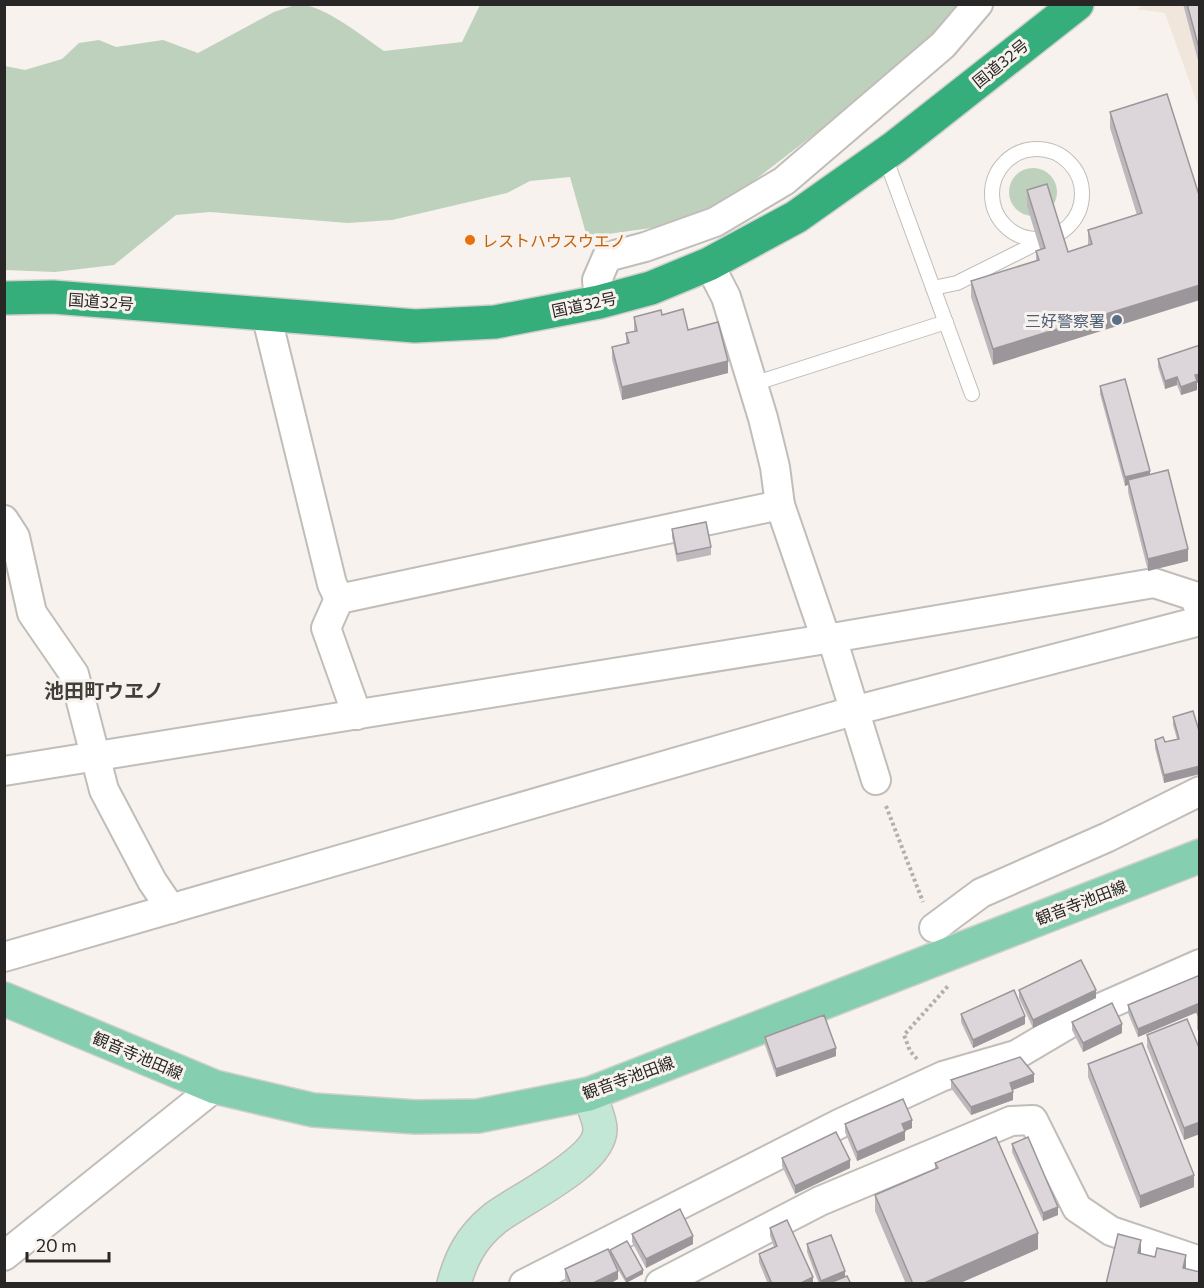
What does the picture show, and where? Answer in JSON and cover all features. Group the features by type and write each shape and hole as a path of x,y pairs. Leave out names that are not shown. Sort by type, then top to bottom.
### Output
{"highway":[{"name":"国道32号","path":"4,298 53,297 415,326 495,322 599,302 651,288 710,264 796,217 884,154 1077,4"}],"main road":[{"name":"観音寺池田線","path":"4,999 215,1087 313,1110 416,1117 478,1116 589,1094 1200,856"}],"street":[{"path":"599,302 597,280 607,257 645,247 715,222 784,181 943,45 978,4"},
{"path":"710,264 726,297 753,384 775,467 780,505 865,739 876,780"},
{"path":"266,314 332,584 339,599 326,628 357,715"},
{"path":"339,599 780,505"},
{"path":"4,520 15,537 32,613 74,674 104,790 152,881 171,909"},
{"path":"4,771 829,638 1154,583 1194,596 1200,611"},
{"path":"4,957 853,711 1200,621"},
{"path":"934,928 981,893 1108,837 1200,791"},
{"path":"524,1284 841,1123 936,1079 1016,1055 1082,1016 1200,964"},
{"path":"4,1256 215,1087"},
{"path":"454,1284 462,1255 493,1220 573,1166 596,1146 600,1129 589,1094"},
{"path":"660,1284 820,1202 1011,1121 1033,1120 1077,1208 1111,1231 1200,1261"}],"lane":[{"path":"933,288 957,283 1042,240 1079,214 1083,200 1082,184 1076,170 1066,158 1052,151 1037,149 1022,151 1009,158 999,169 993,182 991,197 1002,224 1013,233 1026,239 1042,240"},
{"path":"884,154 972,394"},
{"path":"753,384 946,322"}],"path":[{"path":"876,780 934,928"},
{"path":"936,1079 910,1051 904,1035 947,990 950,978"}],"shaded area":[{"path":"1143,5 1199,5 1199,108 1165,13 1137,9"}],"green space":[{"path":"298,4 331,15 384,51 462,42 480,5 964,5 929,46 725,203 665,226 587,237 570,177 530,181 507,193 392,220 348,223 210,212 176,215 114,265 55,272 5,270 5,66 25,70 62,59 79,43 99,40 116,47 163,40 198,53 274,12"},
{"path":"1028,168 1038,168 1050,175 1057,187 1057,197 1050,209 1038,216 1028,216 1013,205 1009,197 1009,187 1020,172"}],"building":[{"path":"1187,4 1200,4 1200,52"},
{"path":"1167,94 1200,198 1200,285 993,349 971,281 1039,260 1036,251 1045,248 1027,190 1047,184 1068,252 1092,244 1088,230 1142,213 1110,112"},
{"path":"683,309 688,330 718,322 728,361 622,387 612,347 629,343 626,333 637,331 634,317 661,310 662,315"},
{"path":"1200,345 1200,374 1195,375 1197,381 1181,387 1177,377 1165,381 1158,359"},
{"path":"1125,379 1150,471 1125,477 1100,386"},
{"path":"1168,470 1188,549 1148,559 1128,480"},
{"path":"706,522 711,547 677,554 672,529"},
{"path":"1193,711 1200,734 1200,766 1164,775 1155,740 1163,737 1165,742 1179,739 1173,717"},
{"path":"1081,960 1096,990 1033,1020 1019,990"},
{"path":"1200,975 1200,1003 1138,1029 1128,1005"},
{"path":"1014,990 1025,1016 973,1040 961,1014"},
{"path":"1112,1003 1122,1024 1083,1043 1072,1022"},
{"path":"824,1015 836,1048 776,1069 765,1037"},
{"path":"1187,1019 1200,1050 1200,1122 1184,1128 1147,1035"},
{"path":"1142,1043 1194,1175 1140,1196 1088,1064"},
{"path":"1020,1057 1034,1074 1010,1083 1013,1092 971,1107 951,1080"},
{"path":"903,1099 912,1120 902,1124 905,1131 857,1152 845,1124"},
{"path":"836,1132 850,1160 795,1186 782,1158"},
{"path":"996,1137 1038,1233 922,1284 913,1284 875,1195 938,1168 935,1163"},
{"path":"1028,1137 1058,1207 1043,1213 1012,1144"},
{"path":"680,1209 693,1236 646,1259 632,1234"},
{"path":"787,1220 813,1277 799,1284 772,1284 759,1254 777,1246 770,1228"},
{"path":"1118,1234 1141,1240 1138,1253 1155,1257 1157,1248 1186,1255 1183,1268 1200,1272 1200,1284 1106,1284"},
{"path":"831,1235 845,1271 821,1281 807,1244"},
{"path":"627,1241 643,1270 626,1279 610,1250"},
{"path":"608,1249 618,1271 591,1284 571,1284 565,1269"},
{"path":"847,1276 851,1284 827,1284"}],"place":[{"name":"レストハウスウエノ","path":"470,240"},
{"name":"三好警察署","path":"1117,320"}],"district":[{"name":"池田町ウヱノ","path":"104,690"}]}
